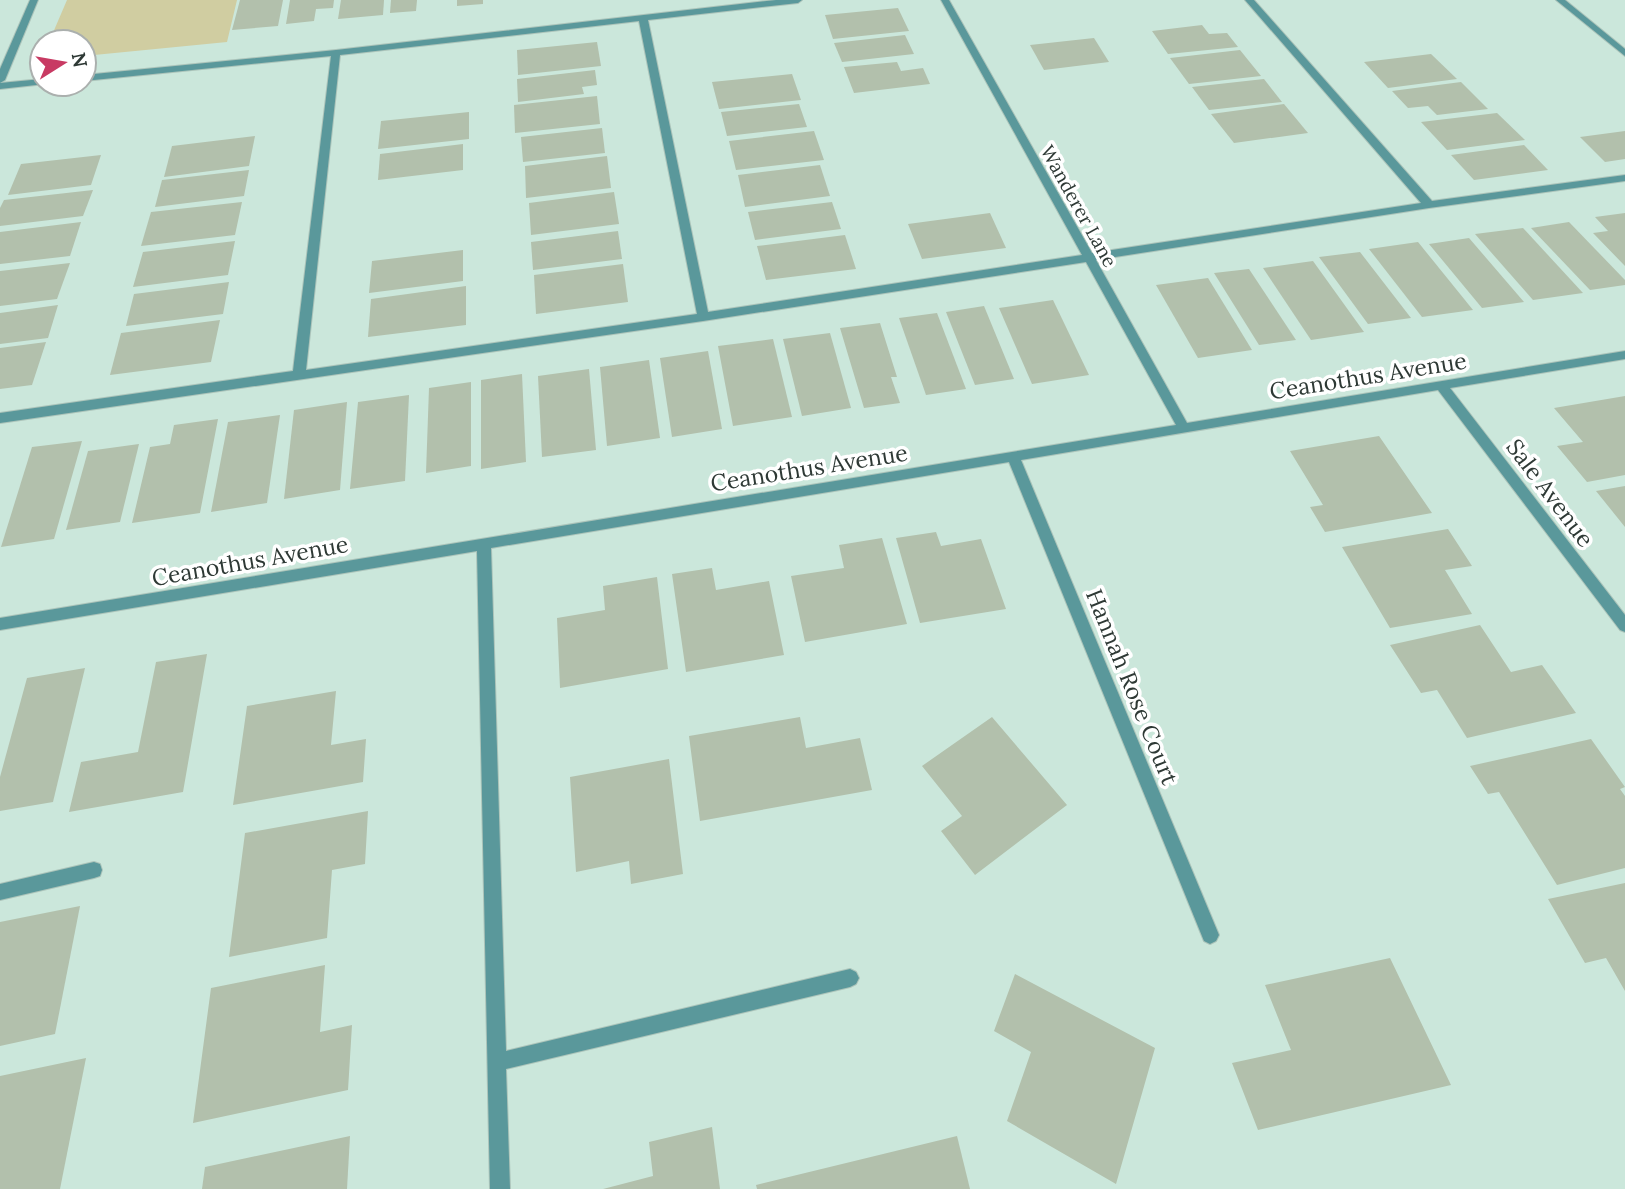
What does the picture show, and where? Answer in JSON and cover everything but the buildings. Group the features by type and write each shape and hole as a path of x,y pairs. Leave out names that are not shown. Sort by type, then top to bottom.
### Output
{"street":[{"path":"0,80 34,0"},
{"path":"98,77 336,53 798,0"},
{"name":"Wanderer Lane","path":"945,0 1184,428"},
{"path":"1249,0 1429,205"},
{"path":"1560,0 1625,53"},
{"path":"643,18 703,317"},
{"path":"299,375 336,53"},
{"path":"0,86 28,83"},
{"path":"0,418 703,317 1429,205 1625,178"},
{"name":"Ceanothus Avenue","path":"0,624 1625,355"},
{"name":"Sale Avenue","path":"1441,386 1625,626"},
{"name":"Hannah Rose Court","path":"1013,456 1210,935"},
{"path":"484,543 500,1189"},
{"path":"0,892 94,870"},
{"path":"496,1062 850,978"}],"shaded area":[{"path":"67,0 237,0 227,42 98,55 98,28 55,28"}]}
